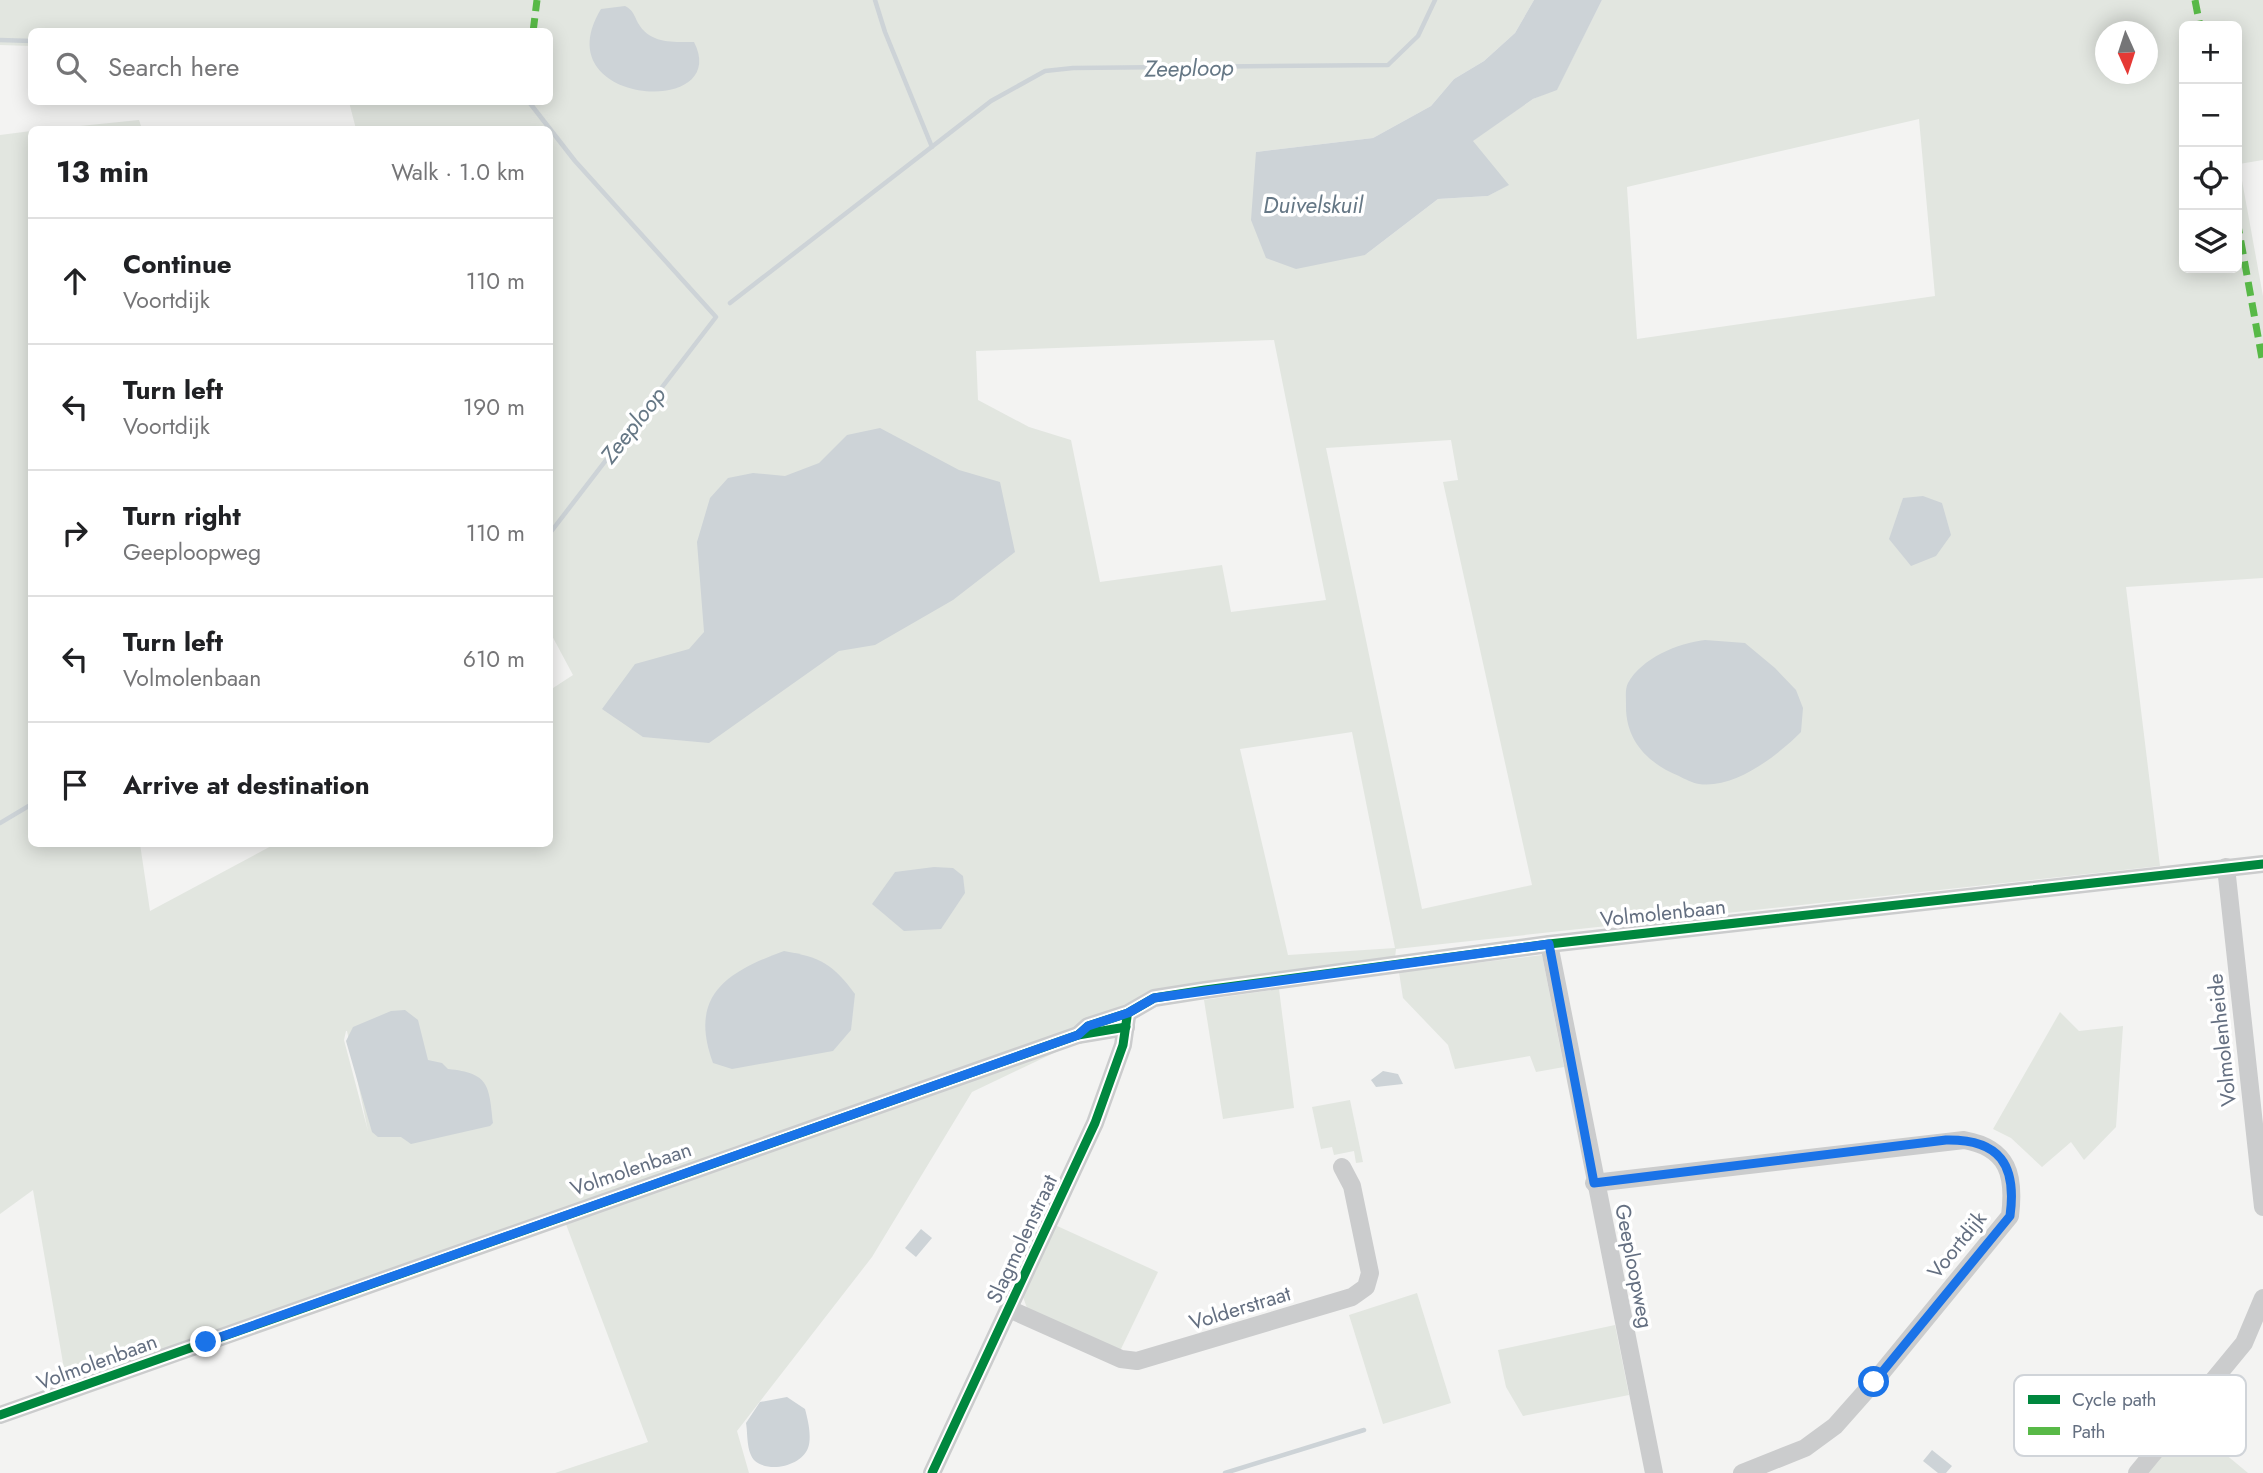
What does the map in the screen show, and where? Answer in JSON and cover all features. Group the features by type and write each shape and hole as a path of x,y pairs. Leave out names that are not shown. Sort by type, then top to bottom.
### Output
{"street":[{"name":"Volmolenbaan","path":"0,1415 1127,1020 1154,998 1549,944 2263,864"},
{"name":"Volmolenheide","path":"2226,867 2263,1207"},
{"name":"Geeploopweg","path":"1549,944 1594,1183 1654,1473"},
{"name":"Slagmolenstraat","path":"932,1473 1095,1123 1113,1077 1127,1020"},
{"name":"Voortdijk","path":"1594,1183 1946,1140 1980,1143 1998,1154 2008,1168 2013,1191 2010,1216 1874,1382 1835,1426 1805,1448 1742,1473"},
{"name":"Volderstraat","path":"1009,1309 1121,1359 1137,1361 1353,1297 1366,1287 1370,1273 1352,1186 1342,1167"},
{"path":"2218,1375 2244,1343 2263,1298"},
{"path":"2137,1473 2151,1456"}],"shaded area":[{"path":"0,0 1534,0 1515,33 1484,61 1454,79 1431,106 1373,138 1256,152 1365,255 1438,199 1488,196 1508,185 1472,141 1533,99 1557,89 1602,0 2263,0 2263,160 2242,164 2242,21 2179,21 2179,273 2242,273 2242,180 2263,296 2263,578 2126,587 2160,866 1396,949 1395,958 1158,990 1106,1013 1075,1043 972,1092 872,1257 737,1431 749,1473 555,1473 648,1442 561,1211 67,1386 33,1190 0,1214 0,135 28,131 28,847 140,847 150,911 269,847 553,847 553,688 573,675 553,638 553,126 355,126 350,105 553,105 553,28 28,28 28,46 0,45","holes":["1919,119 1935,296 1637,339 1627,187","1274,340 1326,600 1231,612 1222,565 1100,582 1071,440 1029,427 978,400 976,351","1451,440 1458,480 1443,482 1532,885 1422,909 1326,448","1352,732 1395,948 1288,955 1240,749","347,1031 368,1131 344,1040"]},
{"path":"139,120 141,126 80,126"},
{"path":"1542,955 1564,1067 1536,1072 1530,1056 1455,1069 1448,1045 1403,998 1399,972"},
{"path":"1279,989 1294,1108 1223,1119 1204,1000"},
{"path":"2060,1012 2079,1031 2123,1026 2116,1127 2084,1160 2071,1142 2042,1167 2011,1138 1993,1129"},
{"path":"1350,1100 1363,1162 1356,1163 1354,1151 1334,1155 1332,1147 1321,1149 1312,1107"},
{"path":"1055,1225 1158,1272 1120,1351 1027,1308 1022,1294"},
{"path":"1417,1293 1451,1403 1383,1424 1349,1315"},
{"path":"1615,1325 1629,1395 1523,1416 1506,1387 1498,1350"},
{"path":"2162,1456 2228,1456 2248,1473 2147,1473"}],"water":[{"name":"Duivelskuil","path":"1534,0 1602,0 1557,90 1533,99 1473,141 1509,185 1488,196 1438,199 1365,255 1296,269 1266,258 1251,220 1256,152 1373,138 1431,106 1454,79 1484,61 1515,33"},
{"path":"625,6 632,11 649,35 663,40 694,42 699,66 688,83 666,91 640,90 615,82 596,66 590,41 601,9"},
{"path":"880,428 959,470 1000,482 1015,552 953,600 875,645 839,651 709,743 643,737 602,709 635,664 689,649 704,632 697,542 710,498 728,478 753,473 785,476 819,463 847,435"},
{"path":"1923,496 1942,503 1951,535 1936,556 1911,566 1889,539 1903,498"},
{"path":"1705,640 1745,643 1796,690 1803,708 1801,732 1780,751 1741,776 1713,784 1694,783 1667,771 1648,757 1634,739 1627,717 1627,685 1642,666 1672,648"},
{"path":"934,867 953,868 963,876 965,893 941,929 904,931 872,904 895,872"},
{"path":"784,951 816,959 840,975 855,994 851,1030 833,1051 732,1069 713,1063 707,1040 709,1003 718,989 730,978 745,968"},
{"path":"405,1010 418,1020 428,1060 442,1063 448,1069 472,1074 484,1083 492,1110 493,1123 490,1126 411,1144 401,1137 378,1137 372,1132 346,1041 353,1027 391,1011"},
{"path":"1383,1071 1398,1074 1403,1084 1376,1087 1371,1080"},
{"path":"921,1229 932,1238 916,1257 905,1248"},
{"path":"787,1397 805,1409 810,1434 808,1448 799,1459 785,1466 761,1465 750,1453 746,1423 760,1402"},
{"path":"1932,1450 1952,1466 1946,1473 1938,1473 1923,1461"}],"waterway":[{"name":"Zeeploop","path":"875,0 885,32 932,147"},
{"name":"Zeeploop","path":"730,303 991,101 1045,71 1073,68 1388,65 1418,36 1435,0"},
{"path":"0,40 28,41"},
{"path":"531,105 548,126"},
{"path":"553,133 575,161 716,317 553,529"},
{"name":"Zeeploop","path":"0,823 28,806"},
{"path":"1225,1473 1364,1430"}],"marked path":[{"path":"534,28 537,0"},
{"path":"2195,0 2199,21"},
{"path":"2242,248 2263,364"}],"cycle path":[{"path":"1078,1035 1088,1026 1128,1013 1154,998 1205,990 1549,944 2263,864"},
{"path":"932,1473 1095,1123 1123,1045 1127,1017"},
{"path":"0,1415 1078,1035 1126,1027"}],"route":[{"path":"206,1342 1078,1035 1088,1026 1128,1013 1154,998 1549,944 1594,1183 1946,1140 1980,1143 1998,1154 2008,1168 2013,1191 2010,1216 1874,1382"}]}
